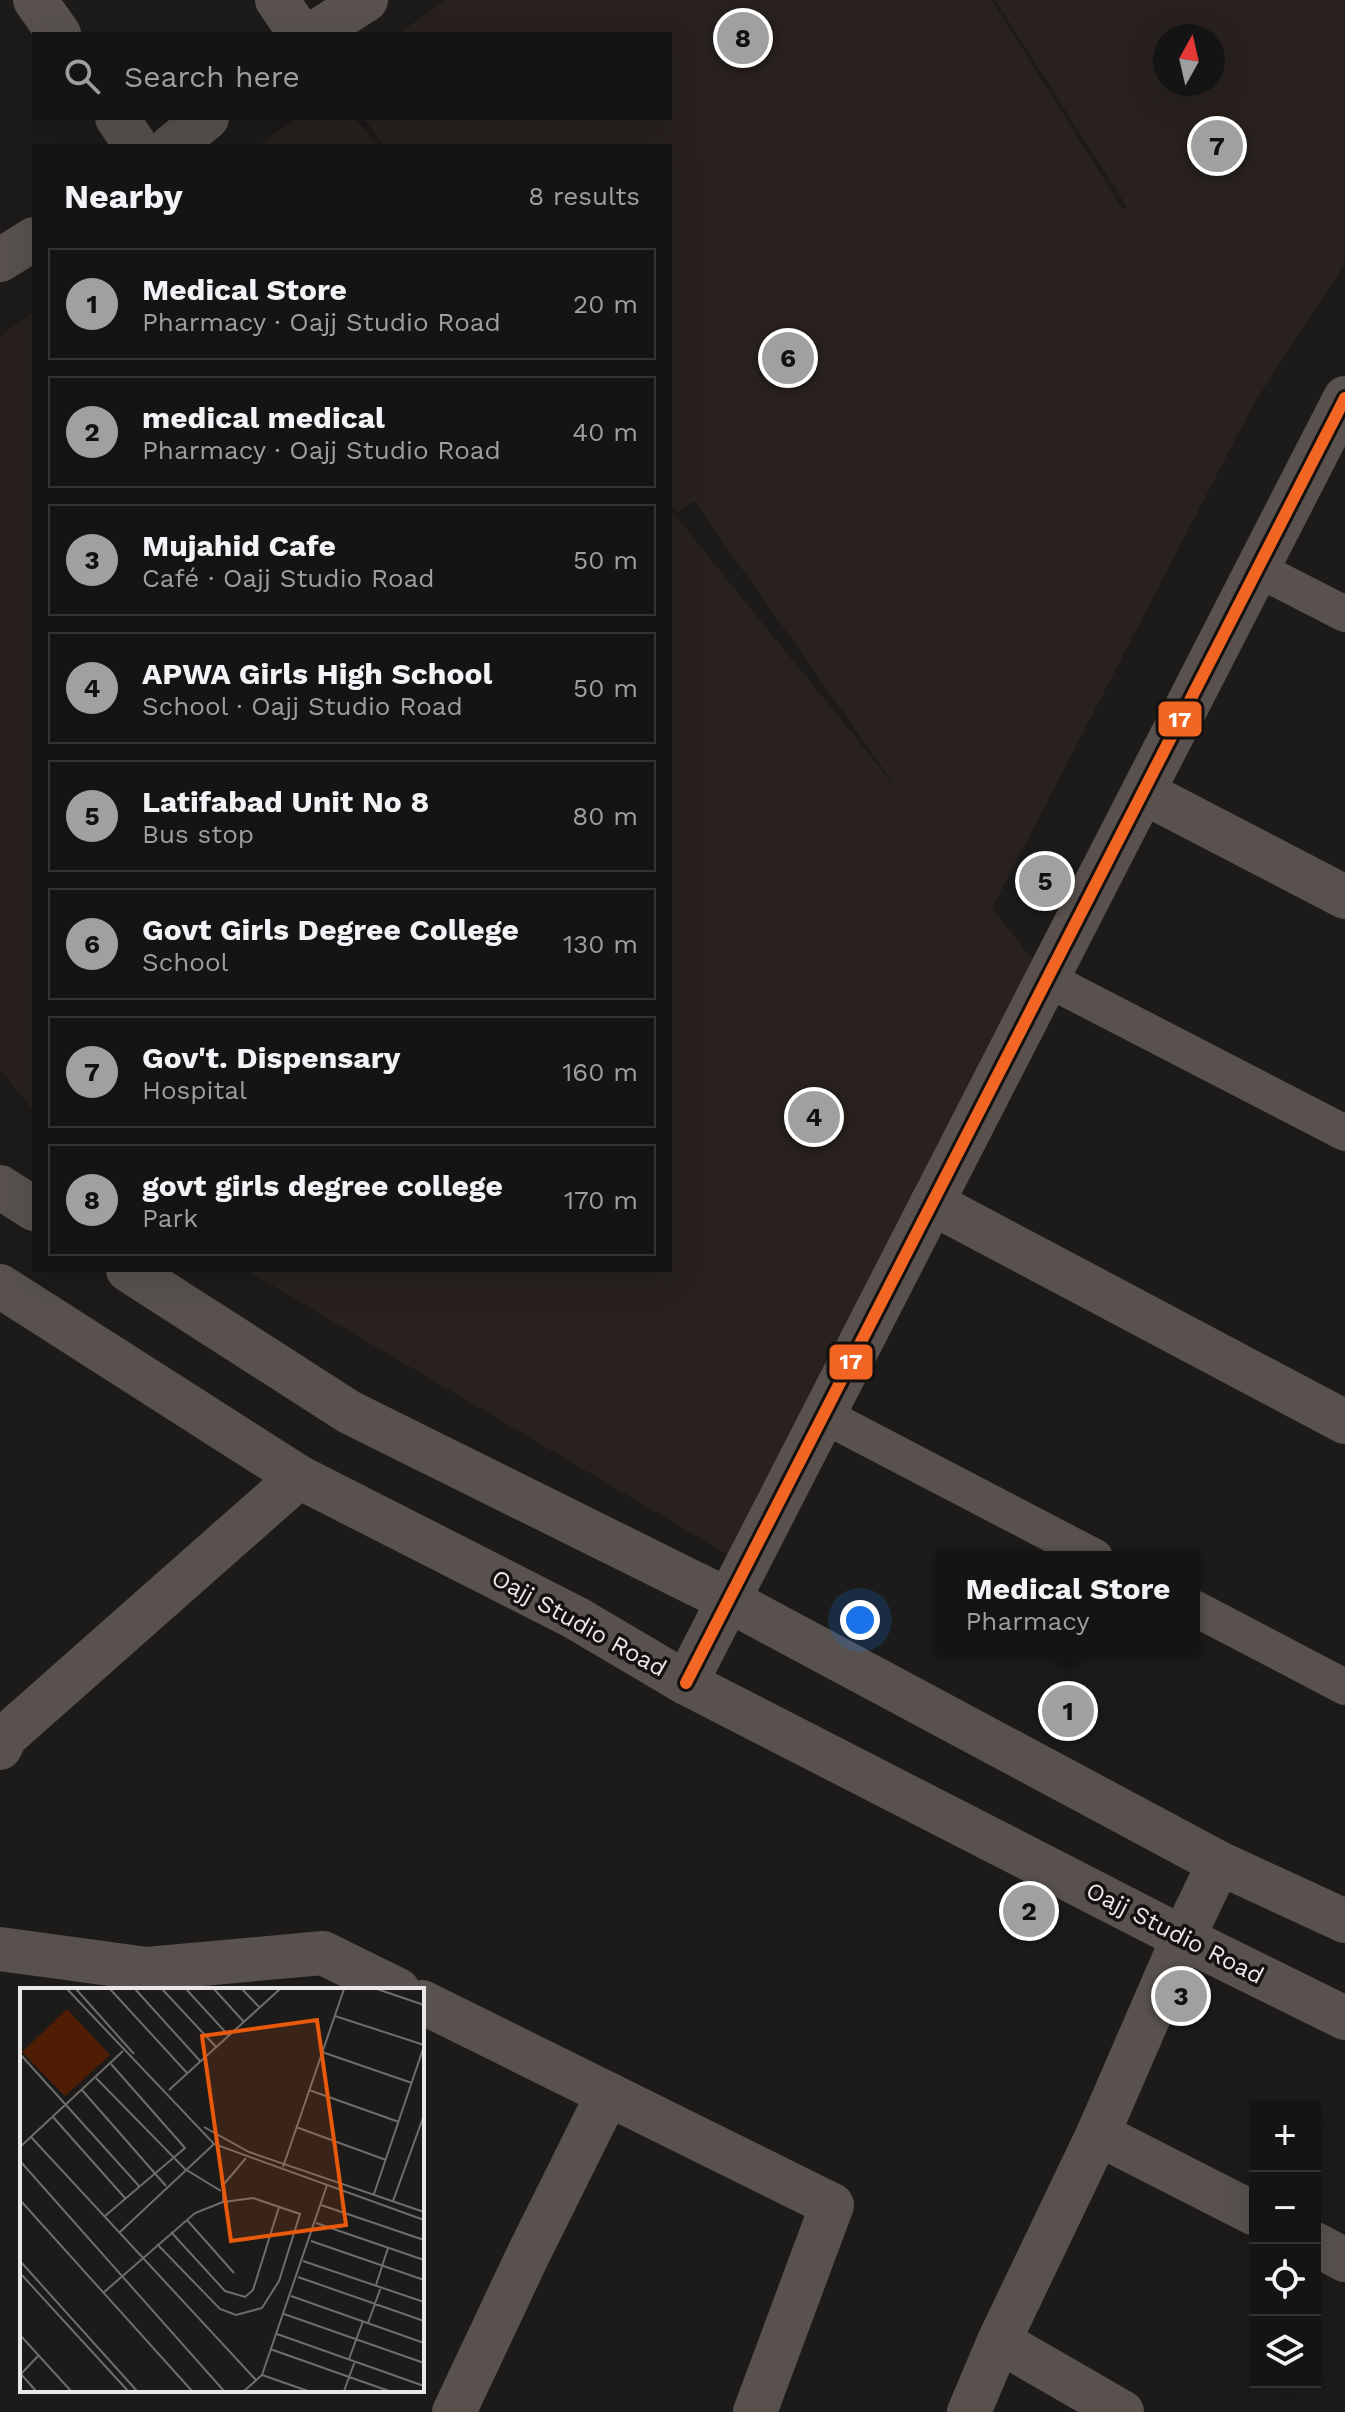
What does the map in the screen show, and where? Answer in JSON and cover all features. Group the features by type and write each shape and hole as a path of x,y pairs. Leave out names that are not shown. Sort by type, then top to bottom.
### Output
{"street":[{"path":"35,0 58,32"},
{"path":"277,0 299,32"},
{"path":"316,32 366,0"},
{"path":"118,120 135,144"},
{"path":"174,144 204,120"},
{"path":"0,260 32,240"},
{"path":"686,1683 1345,398"},
{"path":"1143,792 1345,897"},
{"path":"0,1187 32,1208"},
{"path":"932,1203 1345,1422"},
{"path":"131,1272 349,1412 728,1600 1219,1863 1345,1921"},
{"name":"Oajj Studio Road","path":"0,1286 299,1477 576,1618 686,1683 1345,2018"},
{"path":"0,1748 6,1736 299,1477"},
{"path":"969,2412 1219,1863"},
{"path":"0,1949 147,1969 323,1953 394,1988"},
{"path":"424,2003 832,2205 755,2412"},
{"path":"454,2412 608,2094"},
{"path":"1098,2134 1249,2211"},
{"path":"1321,2247 1345,2260"},
{"path":"999,2341 1122,2412"}],"lane":[{"path":"1257,569 1345,614"},
{"path":"1047,979 1345,1133"},
{"path":"823,1415 1084,1551"},
{"path":"1200,1611 1345,1687"}],"shaded area":[{"path":"446,0 992,0 1123,210 1127,207 995,0 1345,0 1345,263 1253,405 992,908 1036,964 730,1556 249,1272 672,1272 672,511 898,790 694,501 677,513 672,507 672,144 383,144 365,120 672,120 672,32 401,32"},
{"path":"293,120 357,120 376,144 261,144"},
{"path":"32,312 32,1109 0,1069 0,336"}],"transit line":[{"name":"17","path":"686,1683 1345,398"}],"place":[{"name":"govt girls degree college","path":"743,38"},
{"name":"Gov't. Dispensary","path":"1217,146"},
{"name":"Govt Girls Degree College","path":"788,358"},
{"name":"Latifabad Unit No 8","path":"1045,881"},
{"name":"APWA Girls High School","path":"814,1117"},
{"name":"Medical Store","path":"1068,1711"},
{"name":"medical medical","path":"1029,1911"},
{"name":"Mujahid Cafe","path":"1181,1996"}]}
